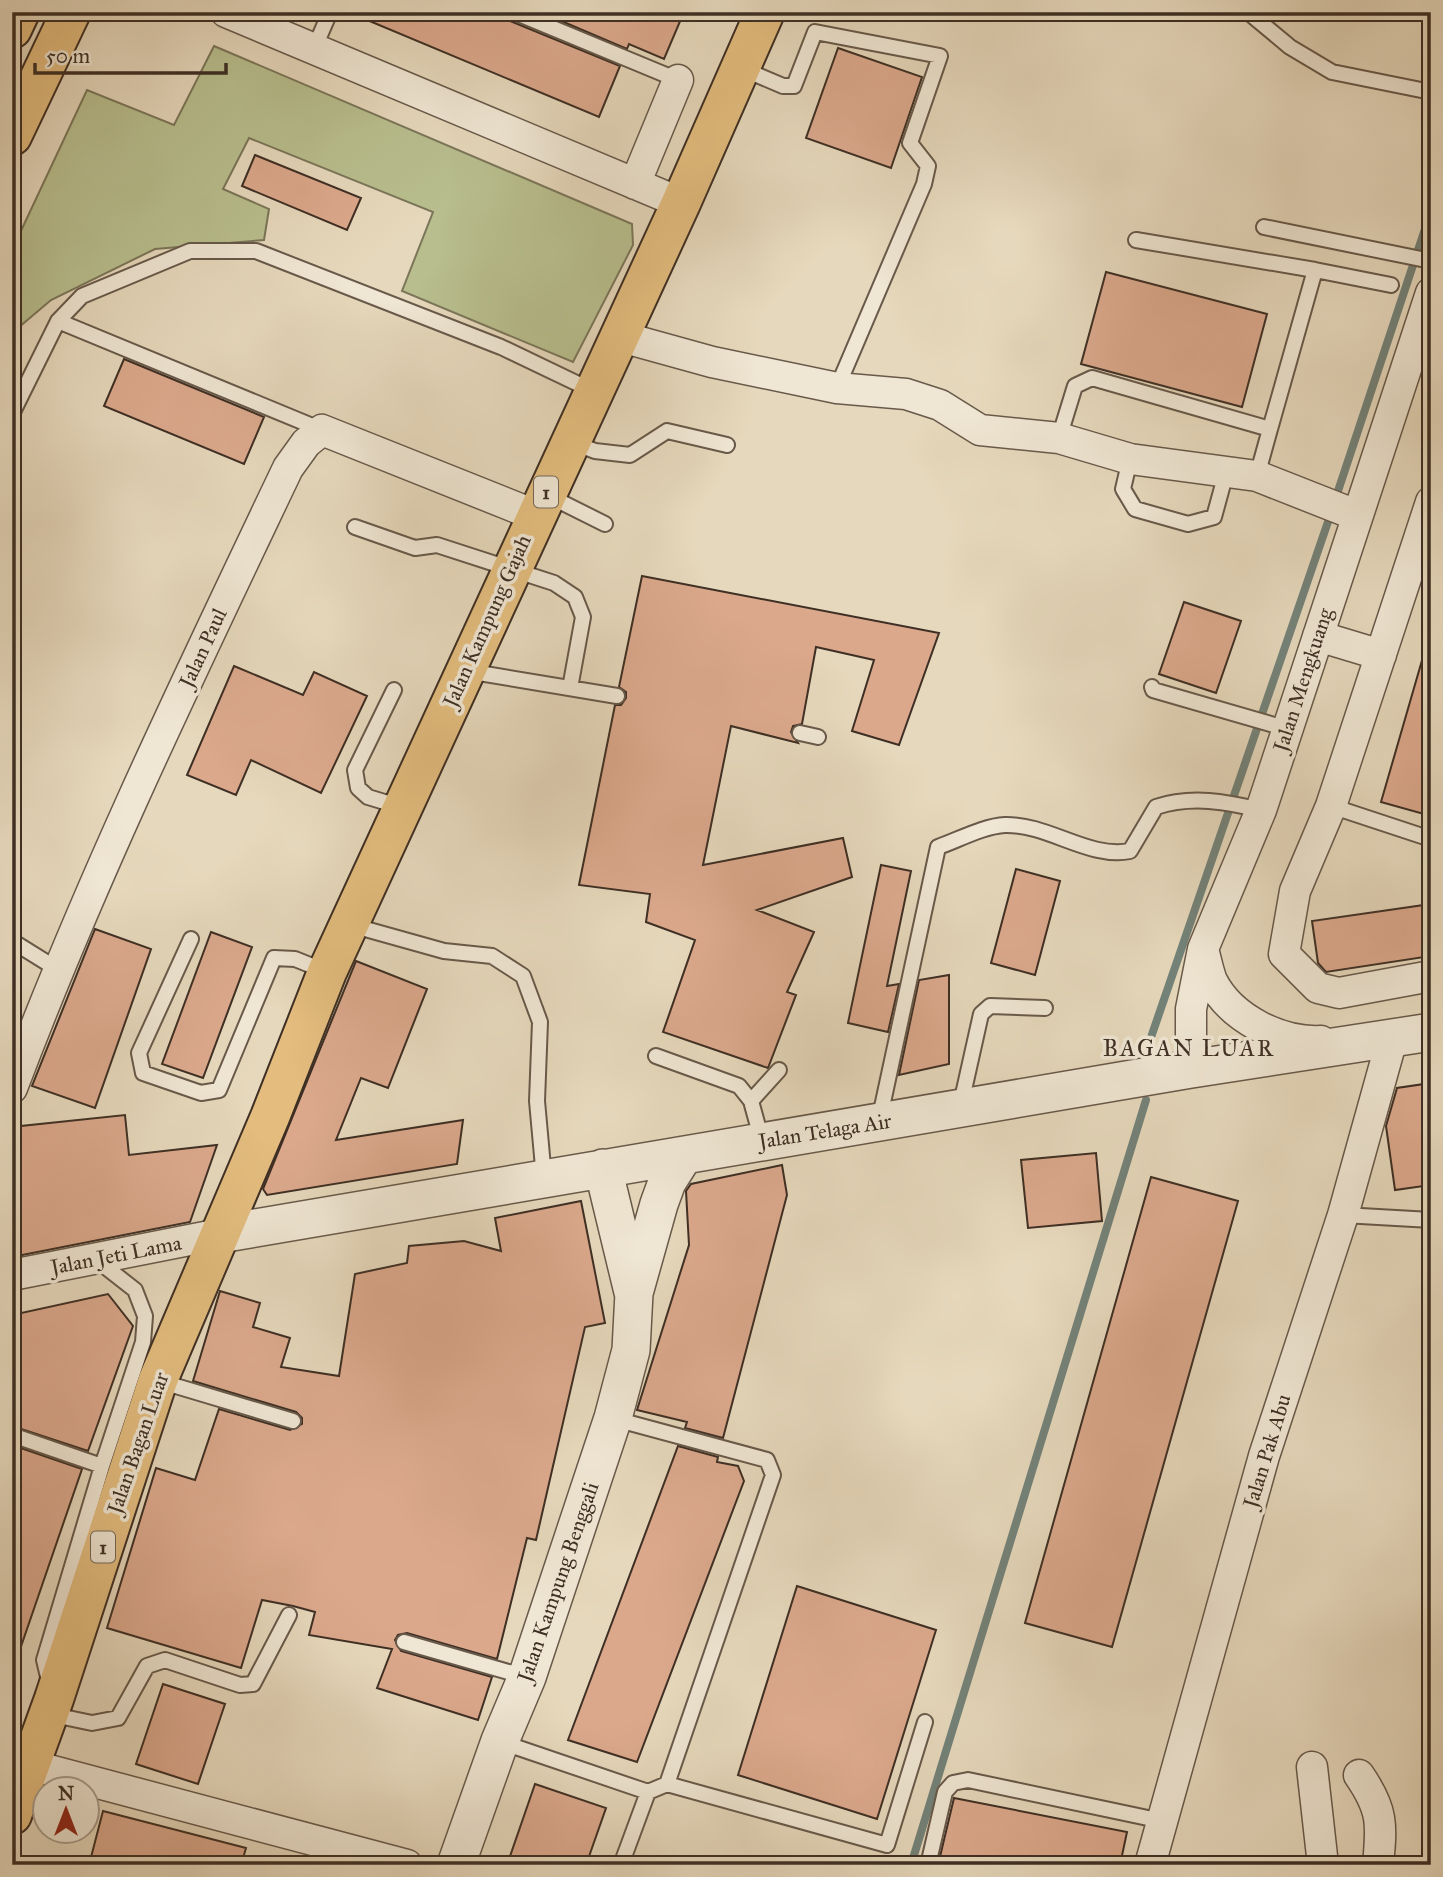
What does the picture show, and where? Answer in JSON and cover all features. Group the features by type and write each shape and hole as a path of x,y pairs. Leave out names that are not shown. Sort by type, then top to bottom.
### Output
{"main road":[{"path":"12,29 20,12"},
{"path":"12,136 71,12"},
{"name":"Jalan Kampung Gajah","path":"220,1234 327,972 540,504 681,203 765,12"},
{"name":"Jalan Bagan Luar","path":"12,1815 51,1707 158,1380 220,1234"}],"street":[{"path":"226,12 681,203"},
{"path":"635,184 678,80"},
{"name":"Jalan Mengkuang","path":"1191,1069 1191,1009 1203,949 1281,727 1318,636 1340,509 1431,293"},
{"path":"618,336 712,362 837,388 906,394 940,405 979,430 1059,438 1130,459 1257,476 1340,509"},
{"path":"323,430 540,504"},
{"name":"Jalan Paul","path":"12,1088 57,969 175,705 288,468 306,443 323,430"},
{"path":"1431,502 1331,806 1295,891 1283,954 1318,988 1339,993 1431,976"},
{"path":"1318,636 1381,655"},
{"path":"1203,949 1213,982 1231,1004 1251,1022 1278,1035 1312,1042 1392,1039"},
{"name":"Jalan Telaga Air","path":"220,1234 1191,1069 1431,1032"},
{"name":"Jalan Pak Abu","path":"1150,1865 1264,1456 1343,1215 1392,1039"},
{"path":"634,1293 659,1204 667,1182 684,1155"},
{"path":"603,1168 634,1293"},
{"name":"Jalan Jeti Lama","path":"12,1275 220,1234"},
{"name":"Jalan Kampung Benggali","path":"456,1865 500,1741 527,1677 613,1419 631,1350 634,1293"},
{"path":"30,1765 407,1865"},
{"path":"1312,1767 1323,1865"},
{"path":"1359,1775 1375,1798 1382,1822 1378,1865"}],"lane":[{"path":"314,49 330,12"},
{"path":"514,12 678,80"},
{"path":"1248,12 1290,47 1332,72 1431,92"},
{"path":"741,68 783,86 794,86 815,32 940,56 911,143 928,166 925,184 837,388"},
{"path":"1264,227 1429,261"},
{"path":"1136,240 1391,285"},
{"path":"12,414 58,321 82,296 190,251 256,251 501,347 593,391"},
{"path":"1257,476 1315,270"},
{"path":"58,321 323,430"},
{"path":"1059,438 1075,386 1092,378 1270,429"},
{"path":"569,442 595,451 630,455 667,431 727,445"},
{"path":"1130,459 1123,489 1135,509 1188,524 1214,517 1226,473"},
{"path":"540,504 605,524"},
{"path":"355,527 415,548 437,545 554,583 575,597 583,617 570,688"},
{"path":"465,671 617,696"},
{"path":"1152,687 1281,727"},
{"path":"394,690 355,771 358,788 368,797 403,807"},
{"path":"800,733 818,737"},
{"path":"878,1122 938,847 1003,825 1039,828 1112,855 1130,851 1156,807 1175,801 1220,801 1253,808"},
{"path":"1331,806 1431,839"},
{"path":"350,925 444,951 492,956 523,976 540,1022 537,1101 544,1178"},
{"path":"191,939 138,1053 143,1073 201,1093 219,1090 274,958 295,959 327,972"},
{"path":"12,942 57,969"},
{"path":"959,1109 981,1014 990,1006 1045,1008"},
{"path":"656,1056 739,1086 751,1101 762,1141"},
{"path":"751,1101 779,1070"},
{"path":"1343,1215 1431,1220"},
{"path":"95,1259 135,1290 145,1316 143,1342 102,1466 44,1660 51,1707 92,1723 118,1718 146,1666 165,1660 240,1685 253,1684 289,1615"},
{"path":"158,1380 293,1421"},
{"path":"613,1419 767,1460 773,1475 667,1784"},
{"path":"12,1435 102,1466"},
{"path":"404,1642 527,1677"},
{"path":"500,1741 648,1791 667,1784 887,1845 925,1722"},
{"path":"928,1865 945,1791 953,1783 968,1780 1162,1821"},
{"path":"621,1865 648,1791"}],"green space":[{"path":"214,46 632,224 633,245 573,362 402,291 433,212 249,138 223,189 269,209 264,240 155,249 51,300 12,333 12,250 87,90 174,125"}],"building":[{"path":"348,12 505,12 510,21 620,66 599,117"},
{"path":"540,12 684,12 664,59 629,44 627,49"},
{"path":"838,48 922,77 891,168 806,138"},
{"path":"255,155 361,198 347,230 242,186"},
{"path":"1106,272 1267,314 1242,407 1081,364"},
{"path":"124,359 264,417 244,464 104,406"},
{"path":"642,576 939,633 899,745 852,731 874,660 816,647 802,724 793,726 791,732 798,743 731,726 703,865 843,838 852,877 757,910 814,932 787,992 796,995 768,1068 663,1032 695,940 646,922 650,894 579,885 615,705 621,705 626,698 626,692 619,687"},
{"path":"1184,602 1241,621 1216,693 1159,674"},
{"path":"1425,650 1431,650 1431,816 1381,802"},
{"path":"234,666 303,695 314,672 367,696 321,793 251,760 236,795 187,775"},
{"path":"881,865 911,871 887,986 899,984 888,1032 848,1023"},
{"path":"1016,869 1060,881 1035,975 991,963"},
{"path":"1431,904 1431,956 1326,972 1318,963 1312,921"},
{"path":"95,929 151,949 95,1108 32,1086"},
{"path":"211,932 252,947 203,1078 162,1064"},
{"path":"356,961 427,989 388,1088 361,1078 336,1140 463,1120 457,1164 267,1195 263,1189"},
{"path":"949,975 949,1064 899,1075 919,980"},
{"path":"1431,1083 1431,1185 1395,1190 1386,1126 1397,1088"},
{"path":"125,1115 129,1155 217,1145 190,1222 12,1257 12,1139 21,1126"},
{"path":"1096,1153 1102,1221 1028,1228 1021,1160"},
{"path":"782,1165 787,1195 723,1438 685,1428 687,1422 637,1410 689,1245 686,1191 691,1184"},
{"path":"1151,1177 1238,1201 1112,1647 1025,1623"},
{"path":"581,1201 605,1323 585,1327 536,1540 527,1538 497,1659 407,1633 398,1635 395,1640 401,1651 492,1677 478,1720 377,1688 392,1649 309,1635 315,1612 293,1606 262,1600 241,1668 107,1628 156,1468 195,1480 219,1409 290,1430 302,1424 302,1418 296,1412 193,1381 220,1291 260,1303 253,1327 290,1338 281,1367 339,1376 355,1274 407,1263 409,1246 464,1241 501,1251 495,1218"},
{"path":"108,1294 133,1326 88,1451 12,1426 12,1315"},
{"path":"12,1445 82,1469 16,1661 12,1660"},
{"path":"678,1446 718,1457 717,1462 738,1466 744,1481 637,1762 568,1740"},
{"path":"797,1586 936,1630 877,1819 738,1775"},
{"path":"163,1684 225,1704 198,1784 136,1764"},
{"path":"535,1784 606,1808 586,1865 507,1865"},
{"path":"954,1798 1127,1832 1120,1865 938,1865"},
{"path":"103,1811 246,1848 241,1865 89,1865 94,1846 102,1846"}],"waterway":[{"path":"1335,500 1431,211"},
{"path":"1147,1049 1331,513"},
{"path":"911,1865 1146,1100"}],"district":[{"name":"BAGAN LUAR","path":"1189,1048"}]}
